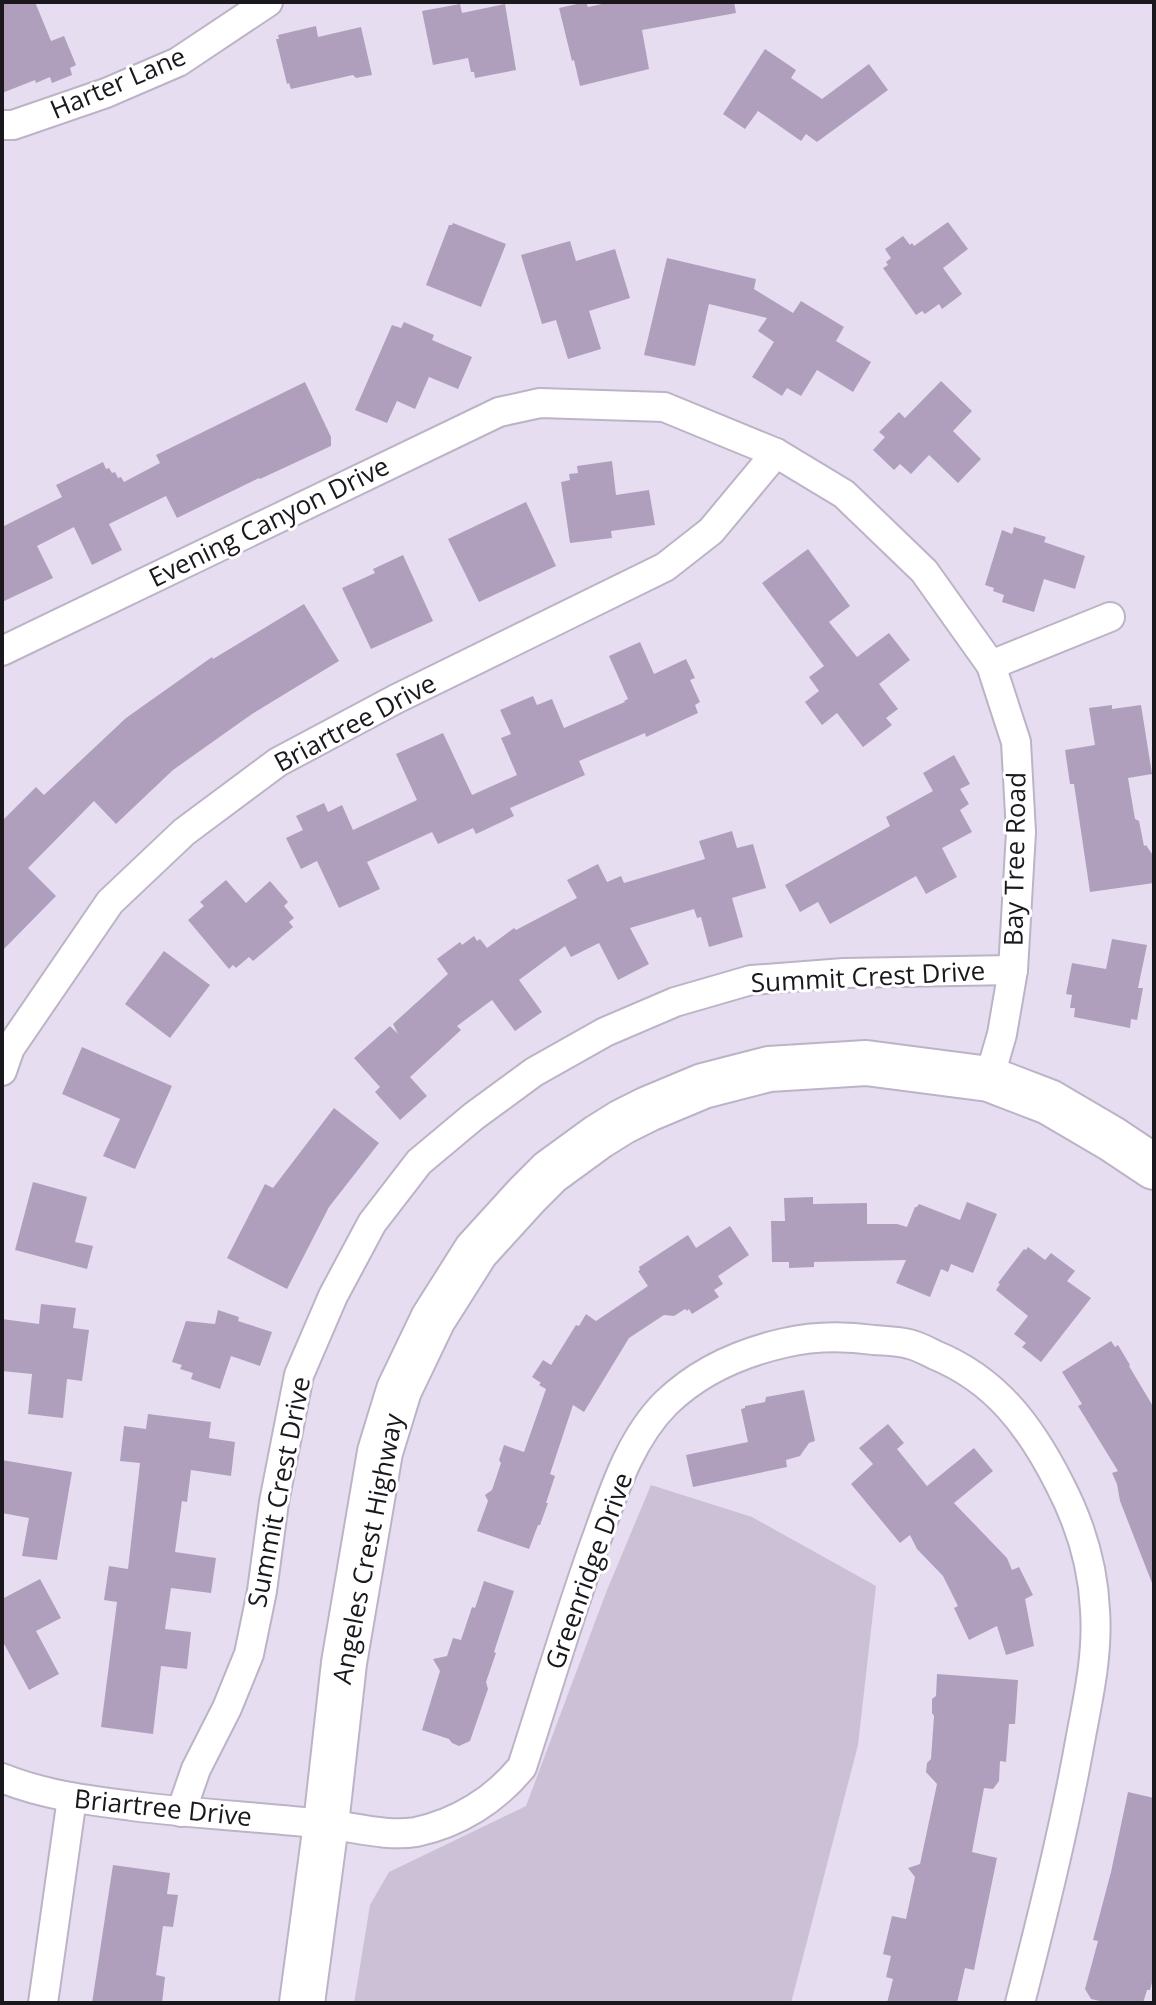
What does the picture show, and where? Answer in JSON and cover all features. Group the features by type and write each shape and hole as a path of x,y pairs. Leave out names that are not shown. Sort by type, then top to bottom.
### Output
{"main road":[{"name":"Angeles Crest Highway","path":"302,2003 344,1663 380,1452 399,1390 433,1319 476,1251 550,1172 610,1130 648,1109 703,1086 769,1069 866,1063 989,1079 1049,1102 1154,1167"}],"street":[{"name":"Harter Lane","path":"2,125 13,125 106,93 178,62 268,2"},
{"name":"Bay Tree Road","path":"540,403 664,407 776,453 844,494 924,571 991,665 1016,742 1021,832 1013,970 1002,1034 989,1079"},
{"name":"Evening Canyon Drive","path":"2,651 499,412 540,403"},
{"name":"Briartree Drive","path":"5,1055 110,902 184,832 278,762 396,699 665,567 711,531 776,453"},
{"path":"991,665 1110,617"},
{"name":"Summit Crest Drive","path":"181,1812 196,1769 227,1708 249,1654 299,1375 333,1296 372,1223 419,1162 534,1072 605,1032 675,1002 751,980 844,973 1013,970"},
{"name":"Greenridge Drive","path":"326,1824 388,1832 413,1832 440,1825 470,1812 508,1783 522,1767 618,1478 647,1426 666,1403 694,1380 727,1361 760,1348 806,1338 854,1337 910,1344 952,1362 988,1385 1017,1414 1041,1448 1071,1506 1088,1557 1095,1611 1094,1666 1075,1771 1020,2003"},
{"name":"Briartree Drive","path":"2,1778 28,1789 72,1798 181,1812 326,1824"},
{"path":"43,2003 72,1798"}],"shaded area":[{"path":"651,1485 752,1517 876,1586 858,1745 791,2003 354,2003 370,1905 389,1872 526,1806 607,1590"}],"building":[{"path":"2,2 35,2 51,41 64,36 76,65 70,68 72,75 52,83 50,77 36,83 35,80 2,93"},
{"path":"586,2 588,7 611,2 734,2 736,13 642,30 649,69 580,86 559,8"},
{"path":"460,4 462,13 505,4 516,70 475,78 468,58 433,65 422,11"},
{"path":"316,26 318,37 361,27 372,75 356,78 353,75 291,89 276,39 279,39 278,35"},
{"path":"765,49 796,70 791,78 822,99 869,64 888,90 817,142 806,134 801,141 758,111 745,129 723,114"},
{"path":"948,222 968,249 943,268 962,294 942,309 939,304 925,314 922,311 916,315 883,268 891,258 885,249 903,236 914,246"},
{"path":"453,223 506,244 481,307 426,285 449,225"},
{"path":"570,241 576,261 615,249 630,298 589,311 601,349 568,359 556,320 542,324 521,255"},
{"path":"667,258 756,279 754,289 793,313 801,301 844,327 836,341 871,362 853,392 817,370 801,396 787,388 782,396 752,377 774,342 758,331 767,318 709,304 695,366 644,355"},
{"path":"404,322 434,335 432,340 472,357 458,389 429,377 415,409 397,401 387,423 355,410 392,325 401,328"},
{"path":"941,381 972,411 953,431 981,459 958,483 929,455 911,474 900,464 894,470 873,450 885,437 879,432 899,412 905,418"},
{"path":"305,382 331,437 331,446 177,518 166,496 109,524 122,550 92,565 74,527 37,546 53,578 2,602 2,527 62,497 56,485 103,462 106,469 115,472 124,482 160,463 156,455"},
{"path":"612,461 616,495 649,490 655,525 611,531 612,538 570,543 561,482 570,480 569,474 578,473 577,466"},
{"path":"526,502 556,566 479,602 448,539"},
{"path":"1014,527 1046,537 1044,542 1085,556 1075,589 1044,579 1034,612 1002,602 1004,595 985,585 1002,530 1012,534"},
{"path":"808,549 850,606 829,622 857,657 889,633 910,660 879,684 898,709 886,718 892,725 863,747 837,713 822,725 805,702 819,691 809,677 824,666 762,583"},
{"path":"403,555 433,621 371,649 342,588 375,573 373,569"},
{"path":"304,604 339,661 252,714 173,770 116,824 94,801 28,868 56,896 2,951 2,821 36,787 44,795 126,718 212,657"},
{"path":"640,642 654,674 686,659 695,678 690,680 700,702 695,705 698,713 646,737 645,733 579,761 585,775 510,808 514,816 476,834 473,828 438,844 432,832 367,862 380,889 339,908 317,861 301,869 286,838 303,830 296,816 324,803 328,812 342,805 353,830 417,800 396,754 443,733 472,795 517,775 501,738 511,734 500,710 533,696 537,705 552,699 564,728 625,702 628,699 609,656"},
{"path":"1112,705 1112,709 1141,705 1152,774 1128,778 1135,819 1139,821 1144,846 1154,857 1154,883 1090,892 1074,784 1070,784 1065,750 1095,745 1089,708"},
{"path":"954,755 970,784 960,789 969,804 960,810 972,832 942,848 957,877 926,894 916,876 830,924 818,902 800,912 785,885 890,826 886,817 933,791 923,773"},
{"path":"732,831 737,848 753,844 766,888 732,898 743,937 709,947 701,917 697,918 694,909 630,928 649,964 618,980 599,943 571,957 565,946 519,980 542,1012 515,1031 492,1000 457,1026 461,1030 410,1077 427,1096 400,1120 375,1092 380,1087 354,1058 390,1026 398,1034 393,1024 448,974 437,959 460,942 462,945 474,936 487,948 514,928 516,930 577,898 567,880 598,864 607,882 621,876 624,883 705,859 699,841"},
{"path":"226,880 246,903 270,881 288,902 284,906 294,918 289,922 293,927 253,961 249,957 236,968 233,965 229,969 188,920 204,906 200,902"},
{"path":"1112,939 1147,945 1138,988 1143,988 1137,1020 1131,1019 1130,1028 1074,1017 1075,1008 1070,1008 1072,995 1066,994 1072,963 1106,969"},
{"path":"164,951 210,985 170,1038 125,1004"},
{"path":"82,1047 172,1086 135,1169 103,1156 120,1119 62,1094"},
{"path":"334,1108 379,1143 329,1207 287,1289 227,1258 265,1184 273,1188"},
{"path":"33,1182 87,1197 75,1242 93,1246 87,1269 15,1250"},
{"path":"813,1197 813,1204 867,1203 867,1224 907,1227 919,1204 960,1220 967,1202 997,1214 973,1273 951,1264 948,1272 941,1269 930,1297 896,1283 906,1260 814,1262 814,1267 789,1268 789,1262 772,1262 771,1221 785,1221 784,1198"},
{"path":"730,1226 749,1255 718,1276 723,1284 714,1290 719,1297 692,1314 685,1309 674,1316 664,1315 629,1338 584,1412 573,1405 550,1474 555,1476 548,1503 529,1549 477,1531 488,1501 485,1495 492,1490 504,1445 524,1452 546,1389 532,1377 543,1360 551,1365 586,1314 596,1321 648,1286 638,1271 639,1267 688,1235 696,1248"},
{"path":"1028,1247 1045,1260 1051,1253 1075,1271 1067,1281 1091,1298 1041,1362 1022,1347 1026,1343 1014,1334 1028,1316 996,1290 998,1283"},
{"path":"41,1304 76,1308 73,1328 89,1330 82,1381 67,1379 63,1418 28,1414 32,1374 2,1371 2,1319 39,1324"},
{"path":"218,1310 239,1317 238,1321 272,1332 260,1366 231,1356 220,1389 191,1379 193,1373 180,1369 182,1365 172,1362 186,1321 215,1324"},
{"path":"1111,1341 1115,1347 1118,1345 1154,1408 1152,1583 1120,1501 1112,1473 1118,1471 1078,1406 1082,1404 1062,1372"},
{"path":"804,1390 815,1441 809,1443 800,1456 786,1460 787,1467 693,1487 686,1455 748,1442 741,1409 765,1402 766,1397"},
{"path":"148,1414 211,1422 209,1438 235,1442 231,1476 191,1470 187,1502 182,1501 175,1552 216,1558 211,1593 171,1588 165,1629 191,1632 187,1669 161,1666 153,1734 101,1727 117,1602 104,1600 109,1566 128,1569 140,1463 120,1461 124,1426 146,1429"},
{"path":"888,1424 904,1443 897,1449 927,1486 974,1448 993,1471 954,1503 1007,1558 1012,1570 1019,1567 1033,1595 1025,1599 1034,1646 1006,1655 997,1626 969,1640 954,1608 958,1606 943,1576 917,1549 910,1535 900,1543 851,1484 873,1464 859,1448"},
{"path":"2,1460 72,1472 57,1560 22,1556 29,1518 2,1513"},
{"path":"40,1579 61,1618 36,1631 59,1674 29,1690 2,1640 2,1599"},
{"path":"484,1581 514,1591 486,1682 488,1689 470,1741 459,1746 449,1739 422,1730 440,1671 433,1659 447,1656 453,1638 461,1640"},
{"path":"937,1674 1018,1680 1015,1724 1009,1724 1006,1762 1000,1761 999,1781 993,1789 984,1788 972,1852 997,1858 974,1970 965,1968 957,2003 887,2003 893,1979 886,1977 891,1956 883,1954 892,1916 906,1919 915,1877 908,1868 920,1864 937,1784 926,1772 931,1759 932,1699 936,1696"},
{"path":"1128,1792 1154,1798 1154,1975 1143,2003 1108,2003 1091,1999 1085,1989 1098,1941 1093,1940"},
{"path":"113,1865 170,1873 167,1894 178,1895 173,1927 163,1926 156,1975 165,1977 162,2003 92,2003"}]}
